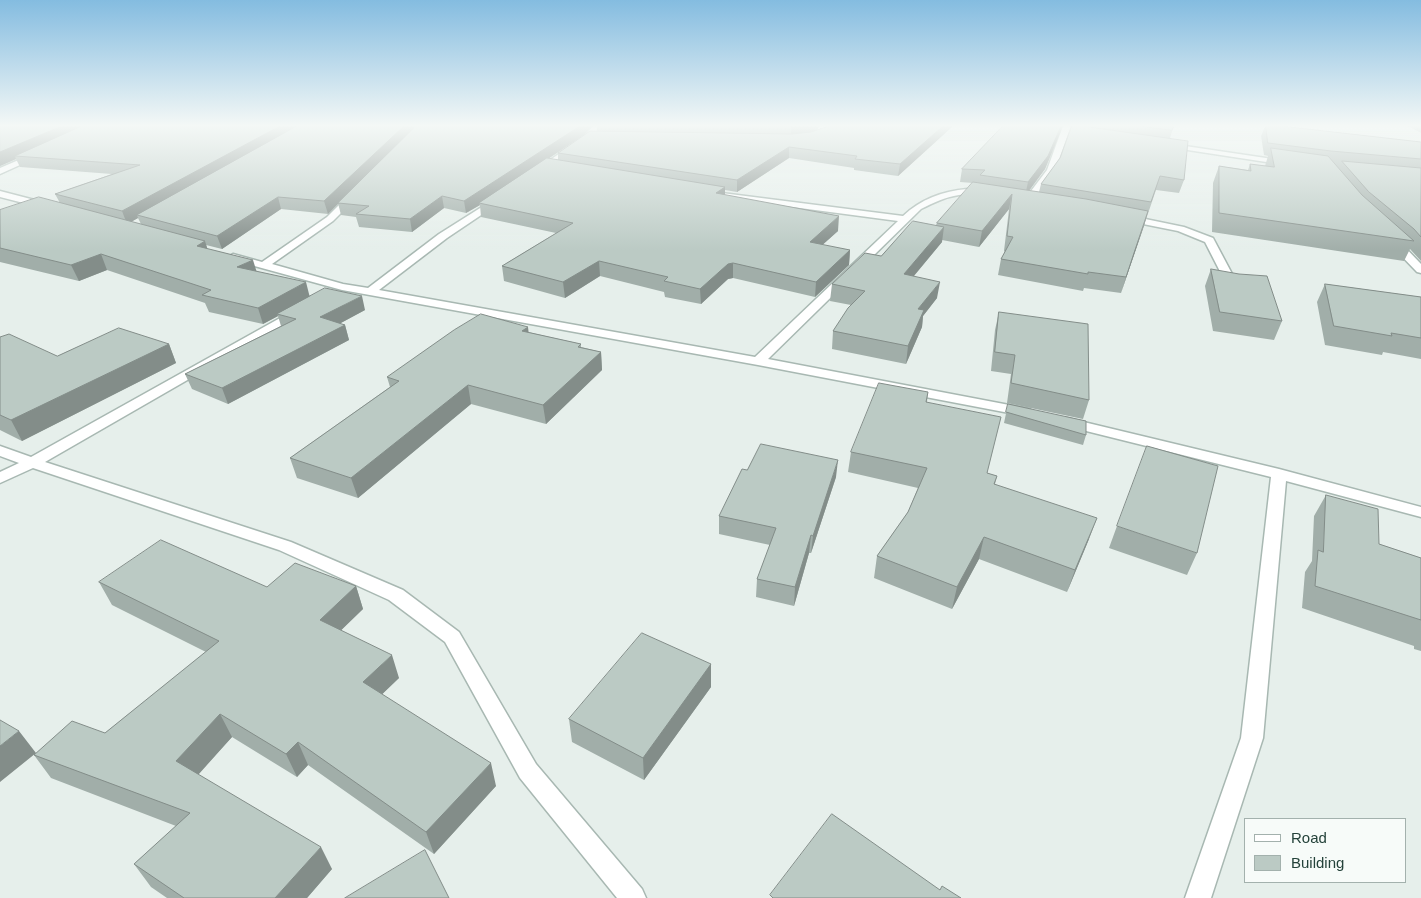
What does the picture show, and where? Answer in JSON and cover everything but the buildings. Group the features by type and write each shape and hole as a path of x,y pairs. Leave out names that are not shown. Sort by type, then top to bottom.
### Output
{"street":[{"path":"532,176 549,168"},
{"path":"1030,200 1052,168"},
{"path":"264,265 330,219 363,186"},
{"path":"758,361 918,207 942,195 966,190 994,194"},
{"path":"370,292 443,236 508,193"},
{"path":"706,193 905,219"},
{"path":"0,194 56,209"},
{"path":"1119,216 1181,230 1208,240 1232,287"},
{"path":"1386,235 1421,270"},
{"path":"225,254 342,287 758,361 1045,417 1279,474 1421,512"},
{"path":"325,296 342,287"},
{"path":"0,478 32,463 308,306"},
{"path":"0,451 285,546 396,595 452,637 528,771 633,898"},
{"path":"1198,898 1252,738 1279,474"}]}
